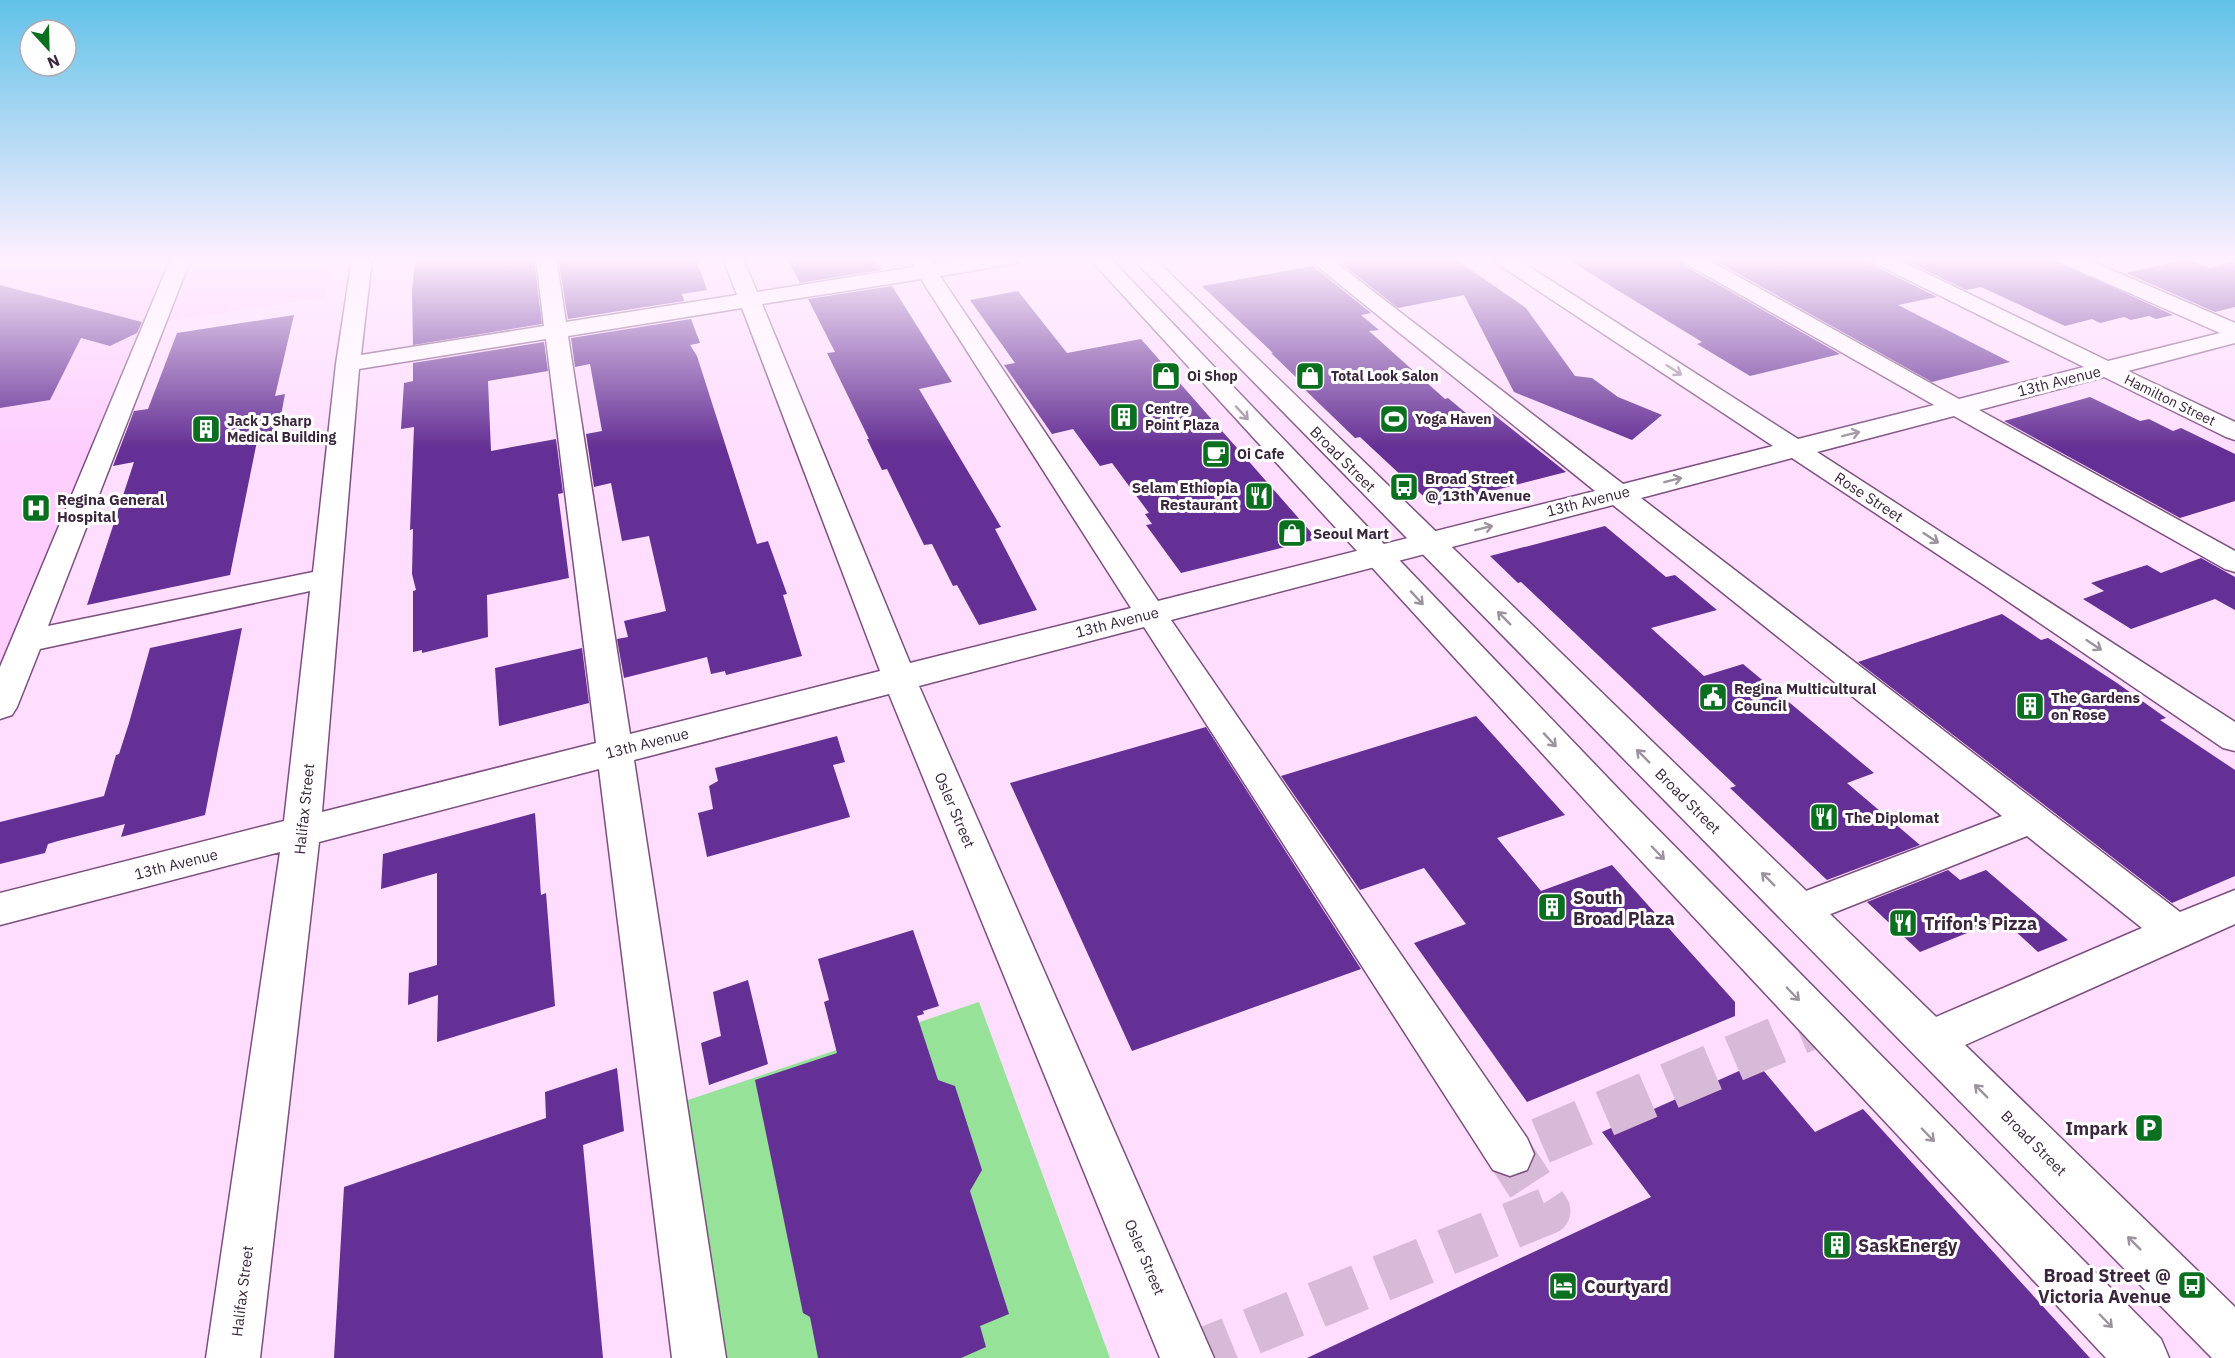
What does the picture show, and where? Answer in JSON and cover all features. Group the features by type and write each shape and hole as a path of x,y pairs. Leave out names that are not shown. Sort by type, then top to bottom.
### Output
{"street":[{"path":"0,707 156,321"},
{"name":"Halifax Street","path":"233,1358 302,831 354,321"},
{"path":"555,321 699,1358"},
{"path":"348,364 624,321"},
{"name":"Osler Street","path":"759,321 899,678 1187,1358"},
{"path":"960,321 1150,613 1510,1154"},
{"path":"1158,321 1617,811 2142,1358"},
{"name":"Broad Street","path":"1206,321 2235,1344"},
{"path":"1398,321 2176,932"},
{"name":"Rose Street","path":"1599,321 2235,739"},
{"path":"1804,321 2235,563"},
{"name":"Hamilton Street","path":"2009,321 2235,432"},
{"path":"2209,321 2235,333"},
{"name":"13th Avenue","path":"0,909 2106,369 2235,333"},
{"path":"27,641 327,578"},
{"path":"1799,910 2032,819"},
{"path":"1930,1040 2235,906"}],"shaded area":[{"path":"0,321 162,321 144,324 0,692"}],"green space":[{"path":"979,1002 1110,1358 724,1358 685,1101"}],"building":[{"path":"0,321 142,322 137,333 110,346 81,338 50,400 0,408"},
{"path":"253,321 293,321 275,396 285,394 277,437 257,441 230,575 87,605 134,462 113,466 134,411 148,409 177,333"},
{"path":"413,321 542,321 542,324 413,345"},
{"path":"676,321 692,321 700,343 690,345 697,356 757,544 768,541 787,594 783,595 802,656 726,675 725,671 711,674 707,657 624,678 617,639 628,637 624,621 666,611 649,536 622,541 611,483 594,487 586,434 602,431 590,364 575,367 571,338"},
{"path":"819,321 914,321 952,382 919,389 1001,527 995,529 1037,610 979,625 957,585 953,586 932,544 924,545 887,469 882,470 827,353 835,352"},
{"name":"Centre Point Plaza","path":"985,321 1042,321 1067,353 1141,339 1317,539 1181,573 1146,525 1152,524 1145,514 1149,513 1112,463 1100,466 1073,429 1052,434 1004,365 1015,363"},
{"path":"1239,321 1369,321 1379,330 1369,331 1445,399 1448,398 1473,419 1493,414 1566,472 1434,506 1360,437 1355,438 1300,385 1303,384 1271,353 1273,353"},
{"path":"1478,321 1536,321 1575,376 1592,378 1618,397 1662,415 1632,440 1514,392"},
{"path":"1668,321 1783,321 1840,354 1750,376 1697,344 1702,342"},
{"path":"1823,321 1930,321 2010,362 1932,382"},
{"path":"2055,321 2083,321 2065,326"},
{"path":"544,342 548,371 488,381 491,451 556,439 563,493 558,494 569,578 487,595 488,637 422,653 422,650 413,652 413,591 416,590 412,574 413,529 410,530 414,427 401,429 404,383 413,381 413,363"},
{"path":"2090,397 2140,421 2149,419 2173,431 2181,428 2235,454 2235,501 2180,518 2004,421"},
{"path":"1605,526 1666,577 1675,575 1717,610 1651,628 1704,676 1743,664 1874,773 1847,783 1920,845 1827,880 1730,788 1736,786 1521,582 1518,583 1490,556"},
{"path":"2201,558 2235,577 2235,610 2215,599 2131,629 2083,599 2104,591 2091,583 2147,565 2161,573"},
{"name":"The Gardens on Rose","path":"2002,614 2041,640 2048,638 2117,683 2166,718 2160,720 2235,770 2235,876 2172,903 1858,662"},
{"path":"242,628 205,815 121,837 125,824 48,844 45,853 0,864 0,822 104,796 116,755 119,754 129,723 150,648"},
{"path":"582,648 589,703 499,726 495,668"},
{"name":"South Broad Plaza","path":"1476,716 1565,815 1497,838 1541,891 1612,865 1735,1002 1735,1016 1527,1102 1414,943 1466,924 1424,868 1360,890 1281,776"},
{"path":"1206,727 1361,969 1132,1051 1010,783"},
{"path":"837,736 845,762 833,765 850,817 707,857 698,813 713,809 709,786 718,781 715,768"},
{"path":"535,813 541,895 546,893 555,1006 437,1042 438,995 408,1005 409,973 437,965 437,873 381,889 383,854"},
{"path":"1948,870 1960,880 1986,870 2068,940 2038,952 2002,919 1920,952 1867,902"},
{"path":"913,930 939,1006 923,1011 924,1014 917,1016 938,1080 955,1086 982,1170 970,1191 1009,1314 980,1326 986,1347 961,1358 818,1358 810,1317 803,1313 755,1080 837,1053 824,1002 829,1000 818,959"},
{"path":"748,980 768,1064 709,1085 701,1043 721,1036 713,992"},
{"name":"SaskEnergy","path":"1757,1063 1815,1132 1863,1109 2090,1358 1307,1358 1651,1197 1602,1132"},
{"path":"617,1068 624,1131 583,1145 603,1358 334,1358 344,1187 546,1118 545,1092"}],"tunnel":[{"path":"1187,1358 1547,1211 1510,1154 1820,1022"}],"place":[{"name":"Oi Shop","path":"1166,376"},
{"name":"Total Look Salon","path":"1310,376"},
{"name":"Centre Point Plaza","path":"1124,417"},
{"name":"Yoga Haven","path":"1394,419"},
{"name":"Jack J Sharp Medical Building","path":"206,429"},
{"name":"Oi Cafe","path":"1216,454"},
{"name":"Broad Street @ 13th Avenue","path":"1404,487"},
{"name":"Selam Ethiopia Restaurant","path":"1259,496"},
{"name":"Regina General Hospital","path":"36,508"},
{"name":"Seoul Mart","path":"1292,533"},
{"name":"Regina Multicultural Council","path":"1713,697"},
{"name":"The Gardens on Rose","path":"2030,706"},
{"name":"The Diplomat","path":"1824,817"},
{"name":"South Broad Plaza","path":"1552,907"},
{"name":"Trifon's Pizza","path":"1903,923"},
{"name":"Impark","path":"2149,1128"},
{"name":"SaskEnergy","path":"1837,1245"},
{"name":"Broad Street @ Victoria Avenue","path":"2192,1285"},
{"name":"Courtyard","path":"1563,1286"}]}
